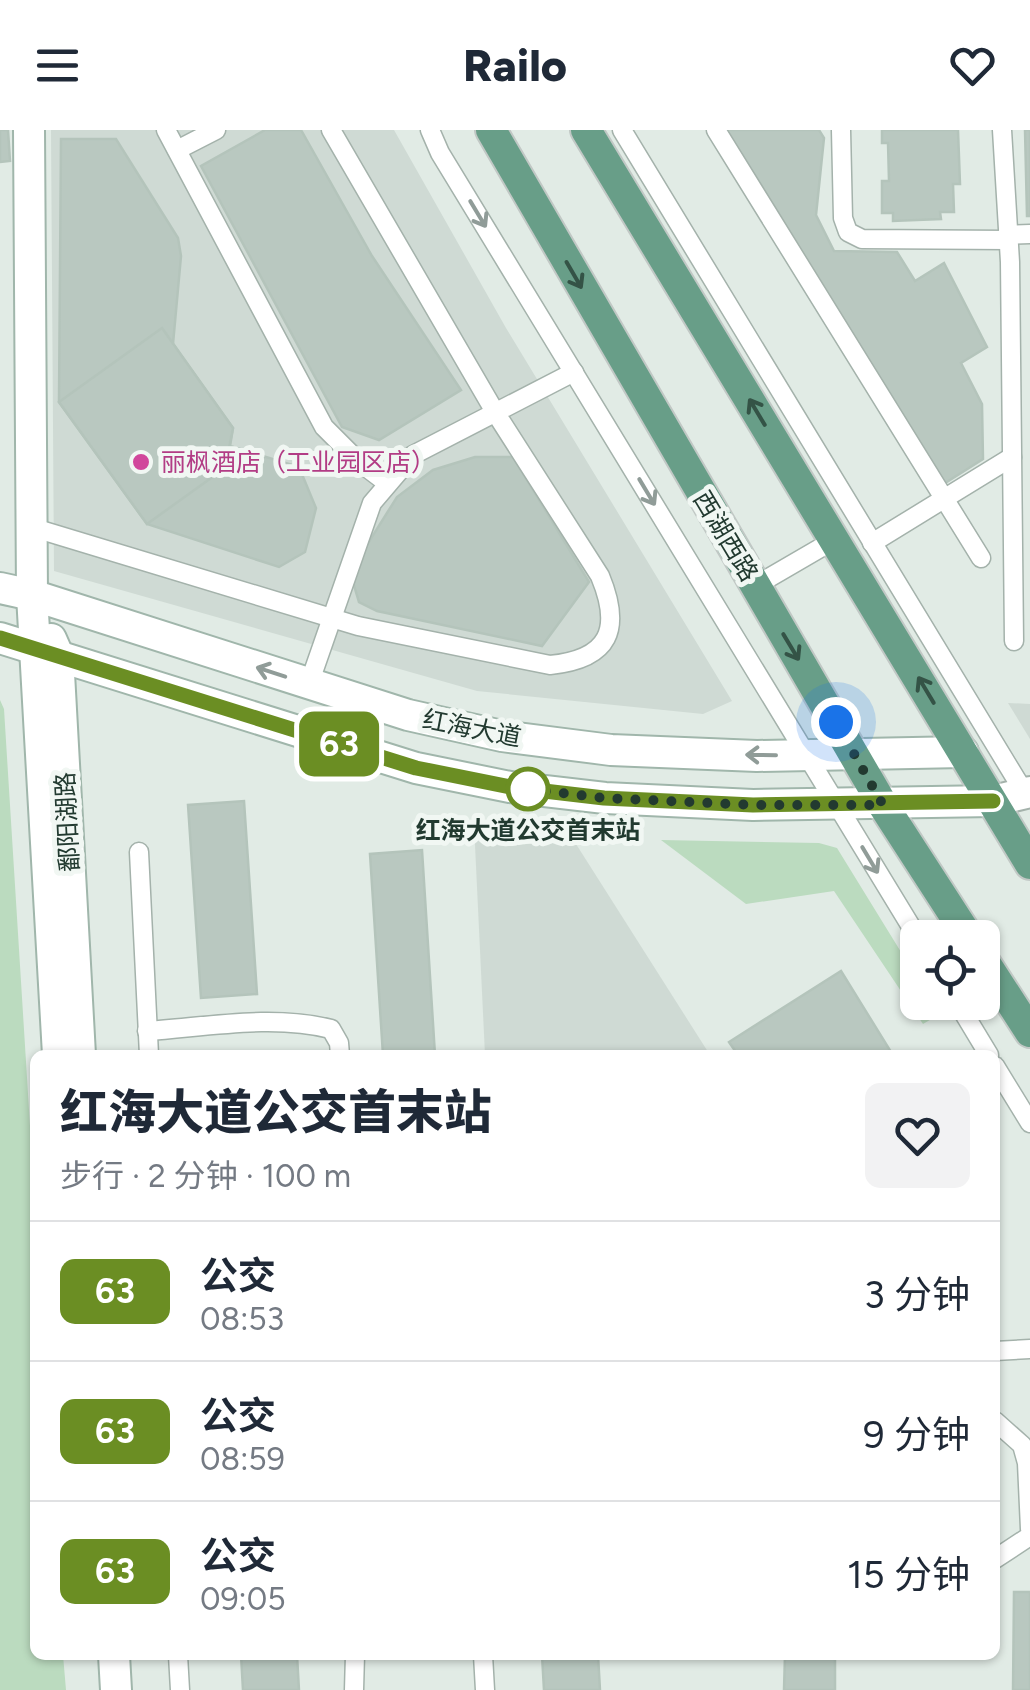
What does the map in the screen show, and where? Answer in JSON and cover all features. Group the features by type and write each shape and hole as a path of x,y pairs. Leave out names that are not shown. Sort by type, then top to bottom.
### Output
{"main road":[{"name":"鄱阳湖路","path":"29,130 32,595 47,651 80,1050"},
{"name":"西湖西路","path":"491,130 883,805 957,920"},
{"path":"586,130 1030,864"},
{"name":"红海大道","path":"0,588 408,715 502,736 611,750 807,756 963,752"},
{"name":"红海大道","path":"0,638 416,768 510,787 604,798 753,805 883,805 1028,796"},
{"name":"鄱阳湖路","path":"47,651 58,1050"},
{"path":"1000,981 1025,1014"},
{"path":"93,1660 95,1690"},
{"path":"114,1660 116,1690"}],"lane":[{"path":"166,130 324,428 387,483"},
{"path":"177,150 216,130"},
{"path":"31,527 358,626 550,665 576,662 593,654 613,617 600,576 495,412 331,130"},
{"path":"430,130 440,153 907,920"},
{"path":"622,130 1028,796"},
{"path":"716,130 981,558"},
{"path":"841,130 843,218 848,232 862,239 1008,238 1030,234"},
{"path":"1002,130 1008,238 1014,641"},
{"path":"310,684 372,503 387,483 414,455 574,372"},
{"path":"872,543 1012,457"},
{"path":"755,586 834,540"},
{"path":"138,852 148,1050"},
{"path":"968,1020 985,1050"},
{"path":"147,1031 313,1025 331,1029 340,1050"},
{"path":"1000,1074 1030,1123"},
{"path":"1000,1350 1030,1349"},
{"path":"1000,1425 1022,1445 1030,1533 1000,1554"},
{"path":"178,1660 180,1690"},
{"path":"354,1660 354,1690"},
{"path":"483,1660 485,1690"}],"shaded area":[{"path":"51,130 394,130 506,328 732,701 703,714 477,691 54,571"},
{"path":"1008,703 1030,704 1030,739"},
{"path":"474,824 576,844 707,1050 485,1050"}],"green space":[{"path":"0,700 4,709 30,1126 30,1660 63,1660 66,1690 0,1690"},
{"path":"661,840 819,843 837,848 900,950 900,990 834,891 746,904"}],"building":[{"path":"0,130 8,130 10,161 0,162"},
{"path":"265,130 301,130 372,256 461,390 379,440 342,427 201,166"},
{"path":"725,130 819,130 824,138 816,215 834,251 897,252 915,281 944,263 987,347 961,363 982,404 983,459 942,485"},
{"path":"882,130 958,130 960,184 953,184 954,212 940,212 941,219 893,221 893,213 882,213 882,181 889,181 888,143 882,143"},
{"path":"1025,130 1030,130 1030,216 1027,216"},
{"path":"61,139 116,139 178,238 181,256 173,344 233,428 230,446 299,467 316,508 305,552 279,567 147,524 59,402"},
{"path":"162,328 233,428 225,468 147,524 59,402"},
{"path":"475,457 513,457 589,582 542,646 377,611 359,602 350,572 397,497 433,470"},
{"path":"244,801 257,994 201,998 188,805"},
{"path":"422,850 435,1050 383,1050 370,854"},
{"path":"841,971 890,1050 735,1050 729,1042"},
{"path":"1014,1592 1030,1592 1030,1690 1013,1690"},
{"path":"241,1660 297,1660 299,1690 243,1690"},
{"path":"542,1660 598,1660 600,1690 544,1690"},
{"path":"785,1660 835,1660 835,1690 784,1690"}],"bus line":[{"name":"63","path":"0,638 416,768 510,787 604,798 753,805 993,801"}],"place":[{"name":"丽枫酒店（工业园区店）","path":"141,462"},
{"name":"红海大道公交首末站","path":"528,789"}],"route":[{"path":"528,789 604,798 753,805 883,805 836,722"}]}
